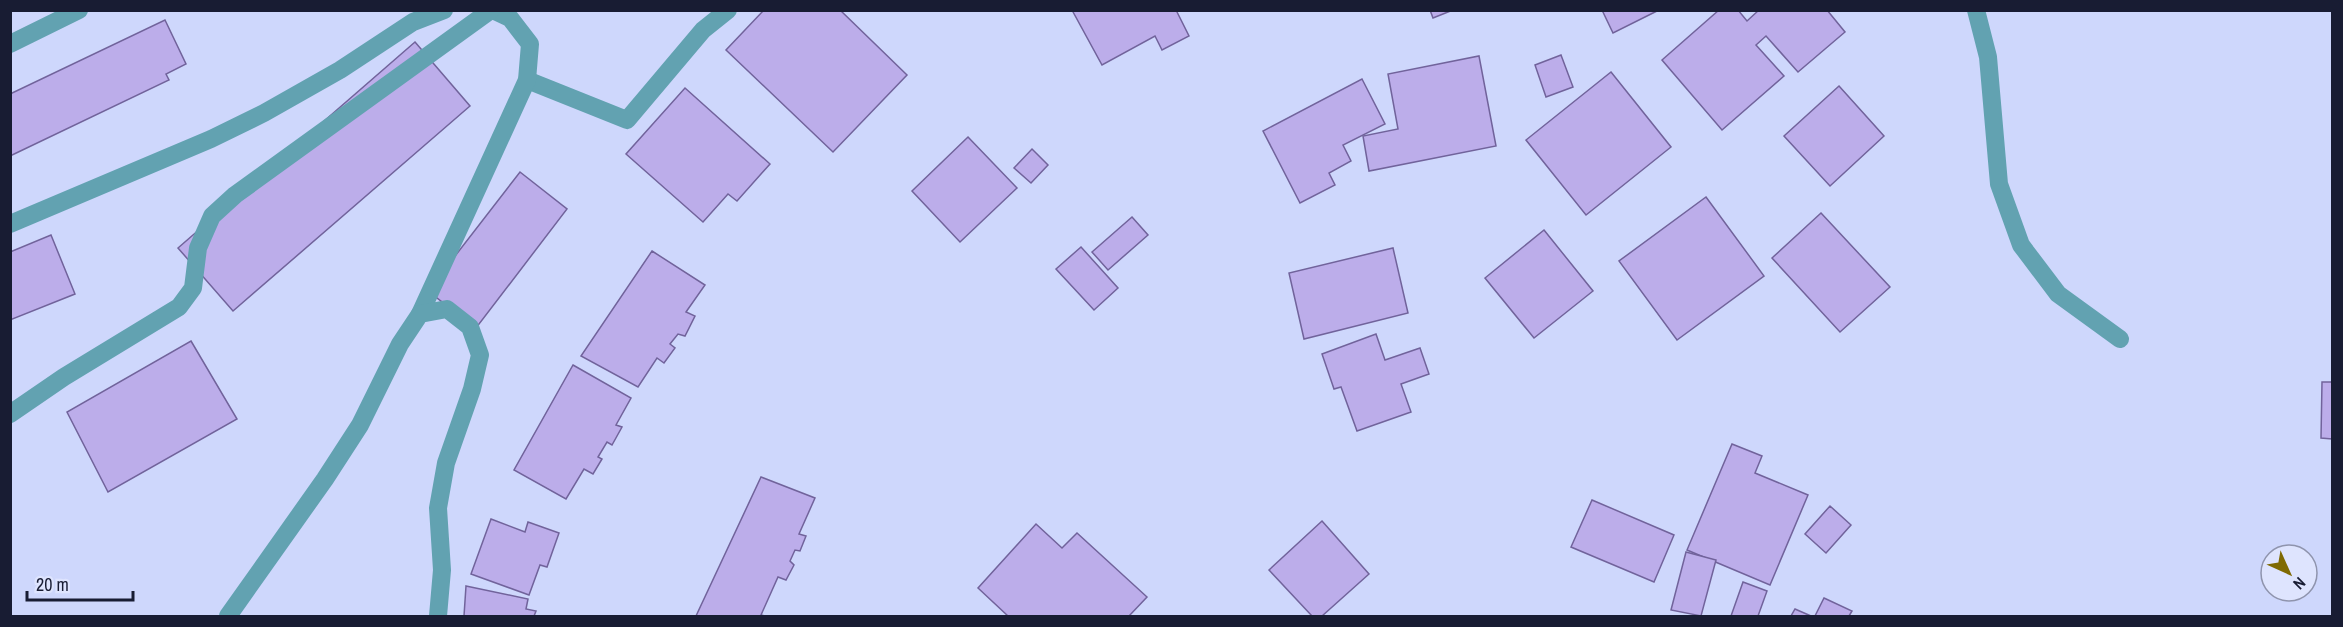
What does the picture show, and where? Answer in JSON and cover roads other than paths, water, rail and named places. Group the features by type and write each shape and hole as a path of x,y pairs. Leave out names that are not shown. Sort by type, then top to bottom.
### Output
{"street":[{"path":"10,44 79,10"},
{"path":"10,224 211,139 264,113 340,70 413,22 444,10"},
{"path":"10,414 64,377 179,307 193,288 198,248 212,216 235,195 492,10 510,18 530,45 527,80 420,314 400,345 360,425 325,479 228,616"},
{"path":"527,80 627,120 703,30 728,10"},
{"path":"1976,10 1988,57 1999,184 2021,245 2058,294 2120,339"},
{"path":"420,314 447,309 470,327 480,356 472,390 446,463 438,508 442,570 438,616"}]}
